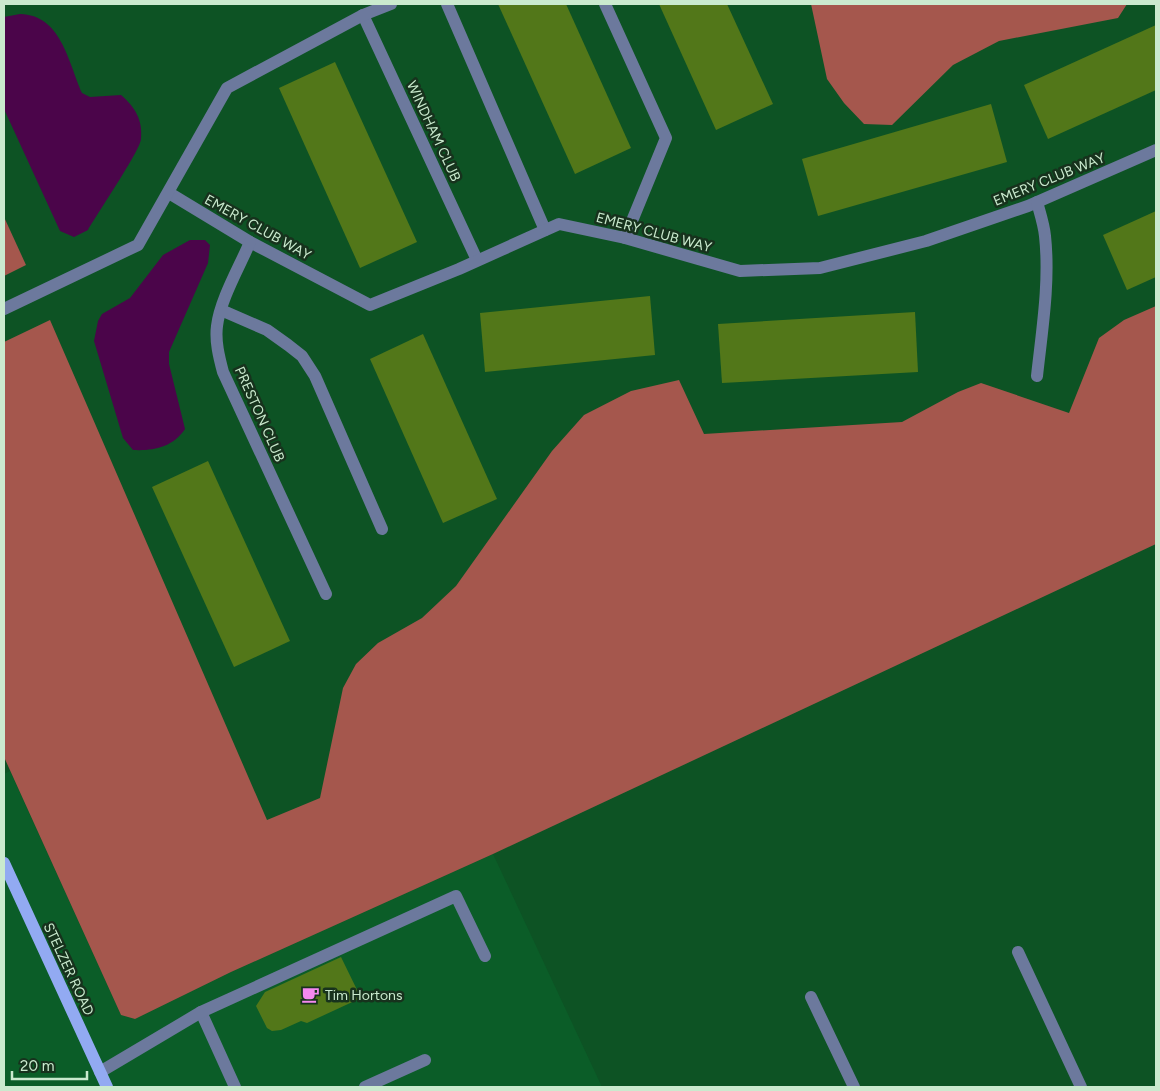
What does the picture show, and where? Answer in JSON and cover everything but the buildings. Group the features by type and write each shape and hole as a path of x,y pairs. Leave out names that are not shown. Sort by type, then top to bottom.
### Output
{"main road":[{"name":"STELZER ROAD","path":"4,863 107,1087"}],"street":[{"path":"4,309 138,245 227,88 363,14 390,4"},
{"path":"447,4 545,230"},
{"path":"605,4 666,138 625,238"},
{"name":"WINDHAM CLUB","path":"363,14 477,260"},
{"name":"EMERY CLUB WAY","path":"169,192 250,242 370,305 459,269 558,224 625,238 740,271 820,268 926,240 1037,202 1156,150"},
{"path":"1036,376 1044,311 1045,278 1045,236 1037,202"},
{"name":"PRESTON CLUB","path":"250,242 221,310 217,326 218,352 223,372 326,594"},
{"path":"221,310 267,330 302,356 315,376 382,529"},
{"path":"100,1072 201,1012 456,896 485,956"},
{"path":"1018,952 1081,1087"},
{"path":"811,997 854,1087"},
{"path":"201,1012 235,1087"},
{"path":"365,1087 425,1060"}],"shaded area":[{"path":"811,4 1127,4 1118,18 999,41 953,65 892,125 864,124 844,103 827,79"},
{"path":"20,14 34,16 45,22 54,31 67,54 82,93 90,97 121,95 134,109 141,126 139,146 126,169 88,230 74,237 60,231 4,109 4,17"},
{"path":"4,217 26,265 4,276"},
{"path":"190,240 205,240 210,245 208,263 169,352 169,364 185,429 175,440 162,447 148,450 133,450 123,438 94,341 98,321 102,314 130,298 163,255"},
{"path":"1156,306 1156,544 493,854 231,972 135,1019 121,1015 4,757 4,342 50,320 267,820 320,798 343,688 356,664 378,643 422,618 456,586 552,451 584,415 631,391 679,380 704,434 902,422 958,392 981,383 1069,413 1099,338 1124,320"},
{"path":"10,771 121,1015 135,1019 231,972 493,854 602,1087 4,1087 4,774"}],"place":[{"name":"Tim Hortons","path":"311,995"}]}
